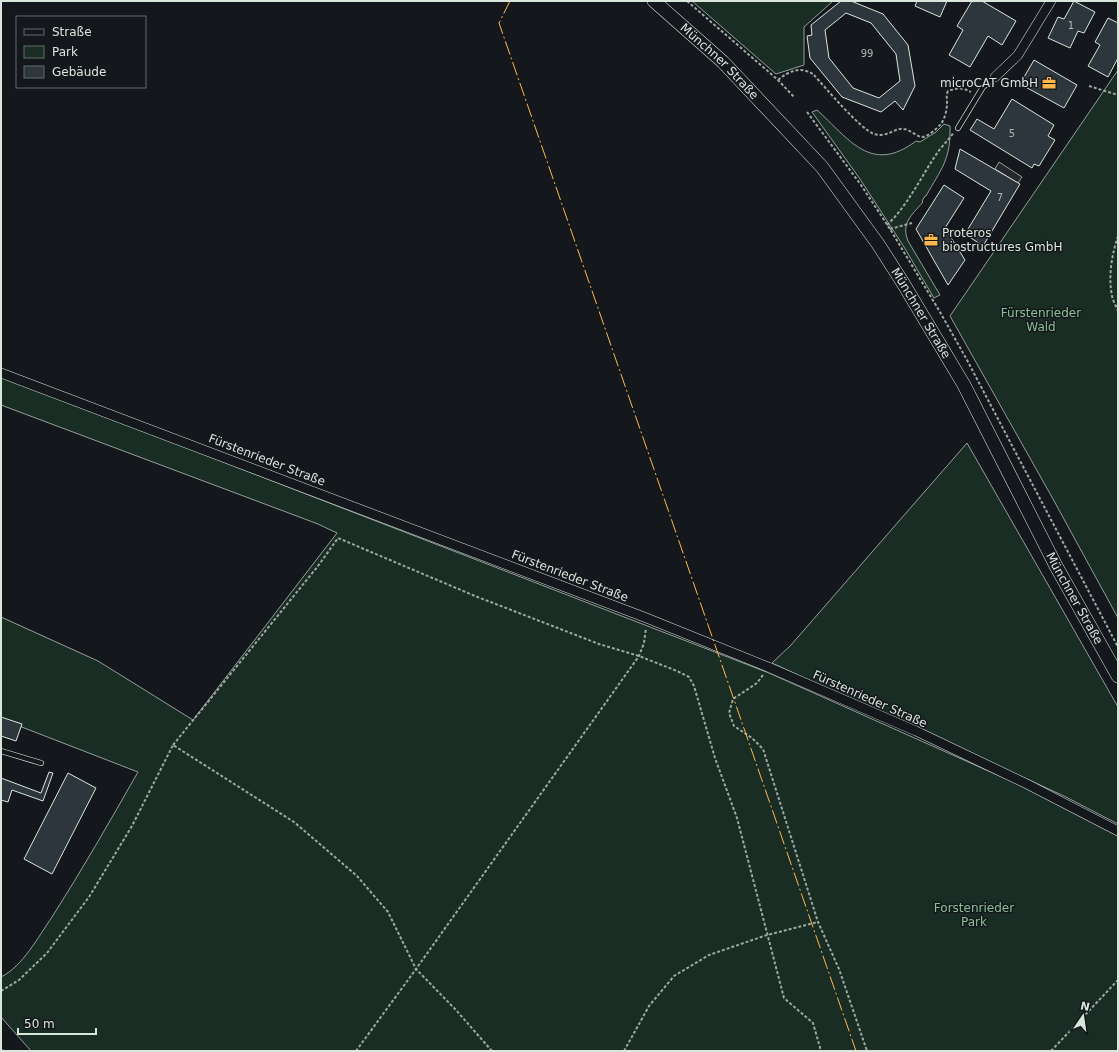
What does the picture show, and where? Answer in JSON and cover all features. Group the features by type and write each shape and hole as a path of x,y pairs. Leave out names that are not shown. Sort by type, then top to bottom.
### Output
{"main road":[{"name":"Münchner Straße","path":"654,1 723,62 822,167 878,244 964,386 1056,566 1118,676"}],"street":[{"path":"995,78 1018,55 1051,1"},
{"name":"Fürstenrieder Straße","path":"1,373 647,618 768,667 916,731 1027,784 1118,831"}],"lane":[{"path":"958,128 984,87 995,78"},
{"path":"1,751 41,763"}],"path":[{"path":"687,1 778,80 794,97"},
{"path":"778,80 787,73 795,70 801,69 808,71 813,74 862,127 874,134 882,135 888,134 900,128 920,136 927,135 941,124 944,118 947,107 946,95 948,91 960,87 978,96"},
{"path":"1089,86 1118,95"},
{"path":"887,225 895,218 918,185 940,149 958,128"},
{"path":"890,229 912,222"},
{"path":"1118,236 1113,253 1111,275 1112,296 1118,310"},
{"path":"1,992 19,980 47,953 89,897 132,826 173,745 318,566 338,538 475,596 599,644 639,656 677,670 689,677 694,686 715,758 736,818 784,998 813,1023 821,1051"},
{"path":"356,1051 639,656 644,643 647,618"},
{"path":"768,667 757,683 733,698 729,713 734,726 752,738 763,749 818,922 839,969 867,1051"},
{"path":"173,745 294,822 357,876 388,912 416,969 492,1051"},
{"path":"624,1051 649,1006 674,976 709,955 767,935 818,922"},
{"path":"1051,1051 1118,980"}],"green space":[{"path":"692,1 833,1 804,27 804,65 776,74"},
{"name":"Fürstenrieder Wald","path":"1118,70 1118,618 950,316"},
{"path":"817,110 851,142 873,154 886,155 900,151 916,141 920,142 936,132 944,124 950,126 949,147 944,164 922,201 923,202 908,220 906,229 908,241 940,295 934,298 904,247 860,179 812,112"},
{"name":"Forstenrieder Park","path":"1,376 769,673 1031,790 1085,817 1118,836 1118,1051 31,1051 1,1017 1,977 16,966 36,942 74,881 138,772 1,719 1,617 98,661 193,720 337,533 318,524 1,405"},
{"path":"967,443 1118,707 1118,824 1064,796 772,663 791,645"}],"shaded area":[{"path":"999,162 1022,177 1018,183 995,169"}],"building":[{"path":"841,1 851,1 883,14 908,45 915,86 903,110 895,101 881,112 842,97 810,58 807,36 812,35 811,25","holes":["846,13 871,23 896,54 900,81 879,98 853,88 829,58 825,30"]},
{"path":"917,1 947,1 940,17 915,6"},
{"path":"972,1 982,1 1016,21 1002,45 988,36 970,67 949,55 963,30 957,26"},
{"path":"1074,1 1095,12 1084,33 1078,31 1070,48 1048,38 1058,17 1064,19"},
{"path":"1108,18 1118,23 1118,58 1108,77 1088,66 1100,45 1095,42"},
{"path":"1034,60 1077,85 1064,108 1020,84"},
{"path":"1012,99 1054,125 1048,136 1055,140 1039,166 1034,164 1032,168 970,130 977,119 994,129"},
{"path":"960,149 1020,184 983,246 965,234 991,191 955,169"},
{"path":"944,185 964,198 945,228 965,260 948,285 916,229"},
{"path":"1,717 22,724 16,741 1,736"},
{"path":"49,772 53,773 43,801 12,790 8,802 1,800 1,778 41,793"},
{"path":"68,773 96,788 52,874 24,859"}],"power":[{"path":"510,1 499,23 856,1051"}],"place":[{"name":"microCAT GmbH","path":"1049,83"},
{"name":"Proteros biostructures GmbH","path":"931,240"}]}
